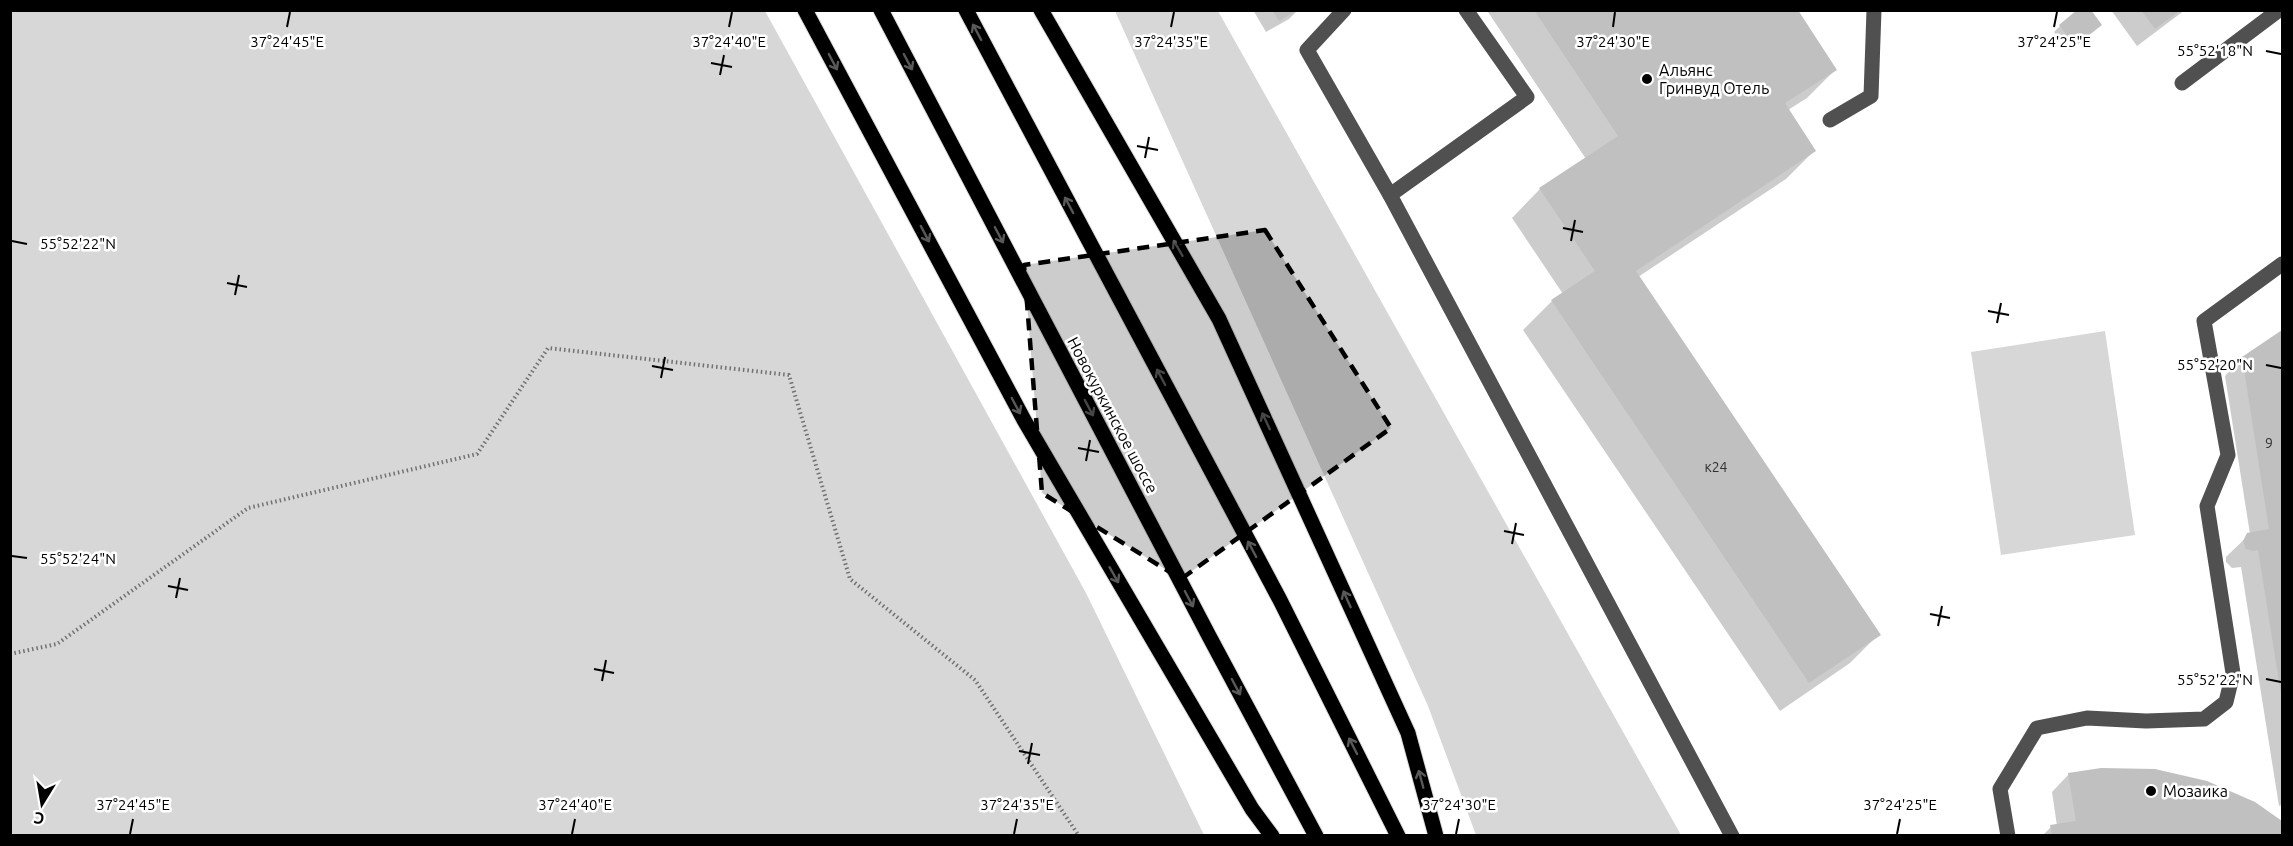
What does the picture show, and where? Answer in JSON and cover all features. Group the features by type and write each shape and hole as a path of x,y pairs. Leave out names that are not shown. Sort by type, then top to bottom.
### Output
{"main road":[{"path":"806,10 1023,420 1252,809 1272,836"},
{"name":"Новокуркинское шоссе","path":"881,10 1316,836"},
{"path":"966,10 1280,600 1398,836"},
{"path":"1041,10 1219,319 1408,733 1436,836"}],"street":[{"path":"1344,10 1307,50 1390,195 1732,836"},
{"path":"1390,195 1527,98 1466,10"},
{"path":"1830,120 1871,96 1874,10"},
{"path":"2182,83 2278,10"},
{"path":"2008,836 2000,789 2037,728 2087,718 2146,721 2204,719 2226,702 2233,672 2207,506 2228,455 2204,321 2283,264"}],"path":[{"path":"10,654 57,644 248,508 477,454 548,348 789,375 850,579 975,680 1079,836"}],"highlighted area":[{"path":"1265,230 1391,428 1181,579 1042,493 1024,265"}],"shaded area":[{"path":"10,11 765,11 1086,593 1204,835 11,835"},
{"path":"1115,11 1218,11 1681,835 1476,835 1428,706"},
{"path":"2105,331 2135,535 2001,555 1971,352"}],"building":[{"path":"1272,10 1298,10 1279,21"},
{"path":"1534,10 1798,10 1837,70 1785,103 1816,151 1636,271 1881,635 1809,683 1551,300 1595,271 1539,188 1618,136"},
{"path":"2077,10 2091,10 2102,25 2075,46 2059,25"},
{"path":"2141,10 2181,10 2155,29"},
{"path":"2282,330 2281,694 2258,550 2246,549 2243,541 2247,533 2269,529 2242,357"},
{"name":"Мозаика","path":"2101,768 2155,769 2207,781 2255,802 2282,821 2282,836 2052,836 2050,825 2076,821 2068,773"}],"place":[{"name":"Альянс Гринвуд Отель","path":"1647,79"},
{"name":"Мозаика","path":"2151,791"}]}
